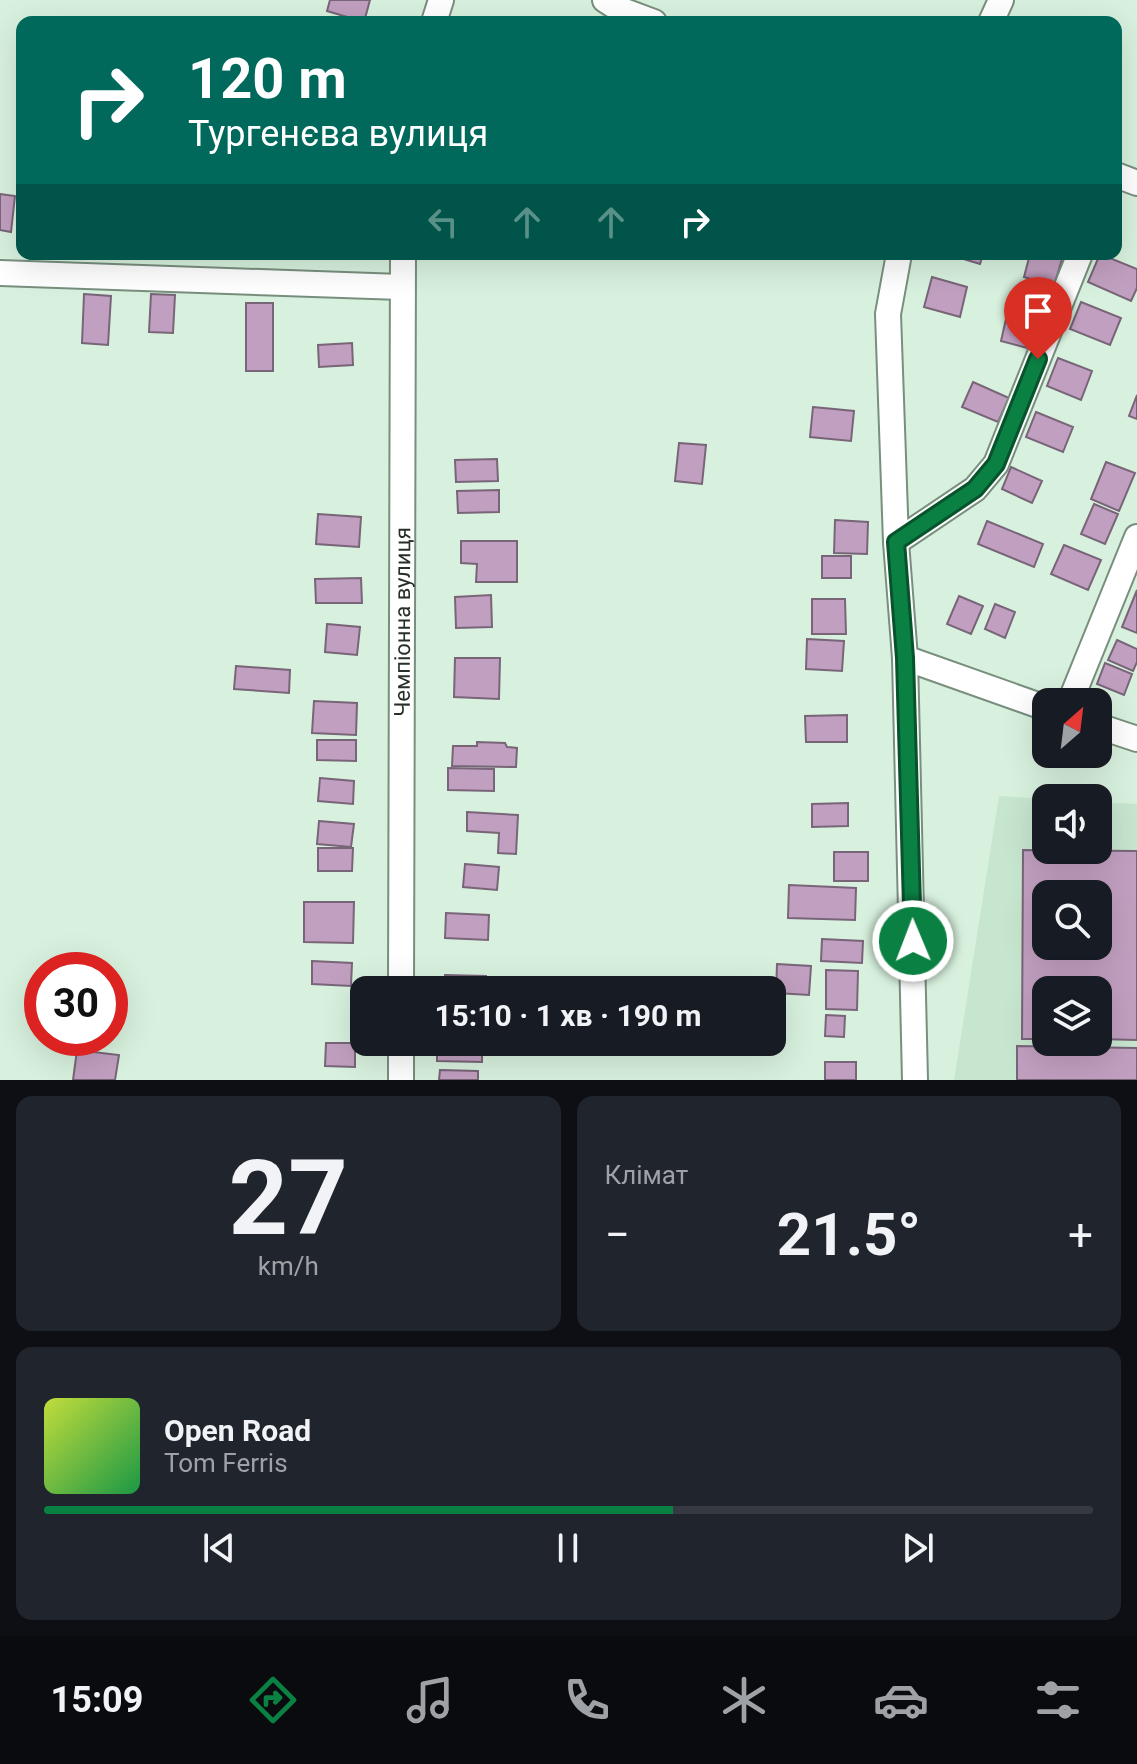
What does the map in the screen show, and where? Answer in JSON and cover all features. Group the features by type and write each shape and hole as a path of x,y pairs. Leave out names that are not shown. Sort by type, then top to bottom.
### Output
{"street":[{"path":"605,0 638,16"},
{"name":"Чемпіонна вулиця","path":"401,976 403,260"},
{"path":"898,260 888,314 896,542 905,658 915,1080"},
{"path":"896,542 975,489 996,464 1078,260"},
{"path":"0,273 401,287"},
{"path":"1076,688 1137,537"},
{"path":"905,658 1032,703"},
{"path":"1112,731 1137,739"},
{"path":"401,1056 401,1080"}],"shaded area":[{"path":"999,796 1032,798 1032,864 1112,864 1112,803 1137,804 1137,1080 954,1080"}],"building":[{"path":"330,0 370,0 366,16 344,16 327,11"},
{"path":"0,194 15,196 11,232 0,230"},
{"path":"1028,260 1062,260 1054,286 1024,277"},
{"path":"1097,260 1115,260 1137,269 1137,288 1131,301 1088,282"},
{"path":"932,277 967,287 960,317 924,307"},
{"path":"84,294 111,296 108,345 82,343"},
{"path":"151,294 175,295 173,333 149,332"},
{"path":"1081,302 1121,318 1110,345 1070,329"},
{"path":"246,303 273,303 273,371 246,371"},
{"path":"1008,310 1039,317 1031,349 1001,341"},
{"path":"352,343 353,365 319,367 318,345"},
{"path":"1058,358 1092,371 1081,400 1047,386"},
{"path":"973,382 1009,398 998,422 962,407"},
{"path":"1137,395 1137,419 1129,416"},
{"path":"813,407 854,411 851,441 810,437"},
{"path":"1036,412 1073,427 1063,452 1026,437"},
{"path":"679,443 706,445 702,484 675,481"},
{"path":"497,459 498,481 456,482 455,460"},
{"path":"1106,462 1135,473 1119,511 1091,499"},
{"path":"1011,467 1042,481 1032,503 1002,489"},
{"path":"499,490 499,512 458,513 457,491"},
{"path":"1094,504 1118,514 1105,544 1081,534"},
{"path":"318,514 361,517 359,547 316,544"},
{"path":"835,520 868,522 867,554 834,553"},
{"path":"987,521 1043,544 1034,567 978,544"},
{"path":"461,541 517,541 517,582 476,582 477,564 461,563"},
{"path":"1064,545 1101,560 1088,590 1051,574"},
{"path":"822,556 851,556 851,578 822,578"},
{"path":"361,578 362,603 316,603 315,579"},
{"path":"1137,590 1137,633 1122,627"},
{"path":"491,595 492,627 456,628 455,597"},
{"path":"959,596 983,606 971,634 947,624"},
{"path":"812,599 845,599 846,634 812,634"},
{"path":"995,604 1015,612 1005,638 985,629"},
{"path":"327,624 360,627 357,655 325,652"},
{"path":"807,639 844,641 842,671 806,669"},
{"path":"1117,640 1137,649 1133,671 1108,660"},
{"path":"455,658 500,658 499,699 454,697"},
{"path":"1105,663 1132,674 1124,695 1097,684"},
{"path":"236,666 290,670 289,693 234,689"},
{"path":"314,701 357,703 356,735 312,733"},
{"path":"847,715 847,742 806,742 805,716"},
{"path":"317,740 356,740 356,761 317,760"},
{"path":"477,742 505,743 507,747 517,748 516,767 452,766 453,746 477,746"},
{"path":"448,768 494,769 494,791 448,790"},
{"path":"320,778 354,781 353,804 318,801"},
{"path":"848,803 848,826 812,827 812,804"},
{"path":"467,812 518,815 516,854 498,853 499,833 467,831"},
{"path":"319,821 354,824 351,847 317,844"},
{"path":"318,848 353,848 352,871 318,871"},
{"path":"1023,850 1032,850 1032,864 1112,864 1112,851 1137,851 1137,1040 1112,1039 1112,976 1032,976 1032,1039 1022,1039"},
{"path":"834,852 868,852 868,881 834,881"},
{"path":"465,864 499,867 497,890 463,887"},
{"path":"789,885 856,888 855,920 788,918"},
{"path":"304,902 354,902 353,943 304,942"},
{"path":"446,913 489,915 488,940 445,938"},
{"path":"822,939 863,941 862,963 821,961"},
{"path":"312,961 352,963 350,986 312,984"},
{"path":"777,964 811,966 809,995 786,994 786,976 777,976"},
{"path":"826,970 858,971 857,1010 826,1009"},
{"path":"826,1015 845,1016 844,1037 825,1036"},
{"path":"326,1043 350,1043 350,1056 355,1056 355,1067 325,1066"},
{"path":"1017,1046 1032,1046 1032,1056 1112,1056 1112,1048 1137,1048 1137,1080 1017,1080"},
{"path":"76,1056 119,1056 115,1080 73,1080"},
{"path":"437,1056 482,1056 482,1062 437,1061"},
{"path":"825,1062 856,1062 856,1080 825,1080"},
{"path":"440,1070 478,1071 478,1080 439,1080"}],"route":[{"path":"913,941 905,658 896,542 975,489 996,464 1038,359"}]}
